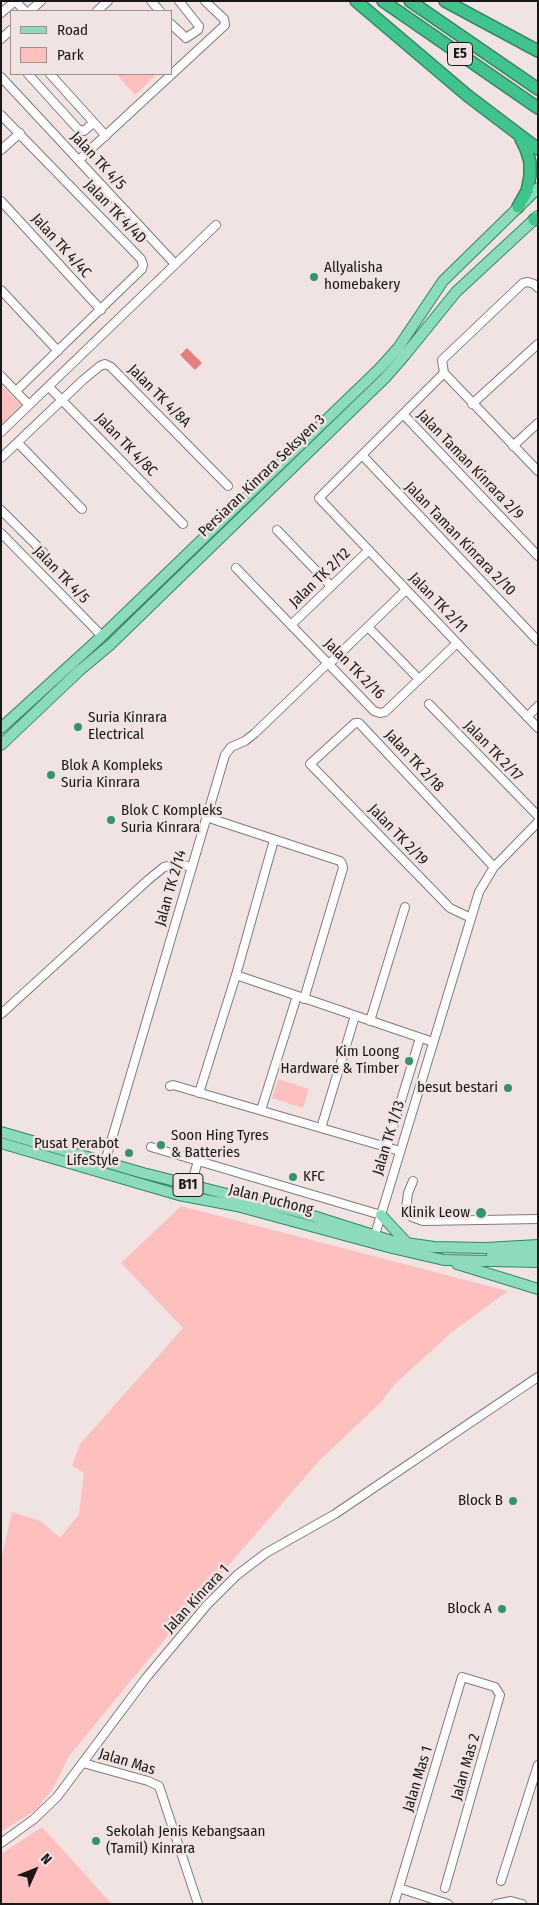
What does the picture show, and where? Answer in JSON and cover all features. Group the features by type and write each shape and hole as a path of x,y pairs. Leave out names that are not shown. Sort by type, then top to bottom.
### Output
{"highway":[{"path":"356,1 468,96 538,149"},
{"name":"E5","path":"383,1 538,108"},
{"name":"E5","path":"410,1 538,89"},
{"path":"445,1 538,51"},
{"path":"518,207 528,191 530,176 530,162 520,136"}],"main road":[{"name":"Persiaran Kinrara Seksyen 3","path":"1,728 102,636 379,369 398,348 443,281 538,188"},
{"name":"Persiaran Kinrara Seksyen 3","path":"1,745 110,645 384,378 456,292 536,218"},
{"path":"80,671 101,646 102,636 118,631 151,604"},
{"name":"Jalan Puchong","path":"1,1132 105,1162 288,1209 373,1239 434,1247 538,1246"},
{"name":"Jalan Puchong","path":"1,1143 179,1195 238,1206 373,1239 444,1260 538,1262"},
{"path":"381,1214 407,1243"},
{"path":"434,1247 459,1253 490,1255 538,1254"},
{"path":"444,1260 538,1289"}],"street":[{"path":"31,10 41,1"},
{"path":"98,10 108,1"},
{"path":"172,25 186,38 198,30 198,23 179,1"},
{"path":"172,75 226,25 224,19 205,1"},
{"path":"1,13 14,2 24,10"},
{"path":"29,75 78,129 84,131 93,123"},
{"path":"51,75 106,136"},
{"path":"79,160 172,75"},
{"name":"Jalan TK 4/5","path":"1,77 175,264"},
{"name":"Jalan TK 4/4D","path":"1,115 141,259 143,265 142,270 16,391"},
{"path":"1,150 20,133"},
{"name":"Jalan TK 4/4C","path":"1,201 101,310"},
{"path":"1,432 216,225"},
{"path":"538,288 534,284 523,283 442,360 444,374 538,471"},
{"path":"1,290 58,351"},
{"path":"472,404 538,344"},
{"name":"Jalan TK 4/8A","path":"1,458 62,400 100,366 105,364 228,486"},
{"path":"362,455 444,374"},
{"path":"1,376 29,405"},
{"name":"Jalan TK 4/8C","path":"49,387 183,524"},
{"name":"Jalan Taman Kinrara 2/9","path":"403,414 538,556"},
{"path":"514,446 538,423"},
{"path":"18,443 82,510"},
{"name":"Jalan TK 2/11","path":"362,455 319,498 538,728"},
{"name":"Jalan Taman Kinrara 2/10","path":"362,455 538,641"},
{"path":"1,510 43,552"},
{"path":"276,530 331,586"},
{"name":"Jalan TK 4/5","path":"1,533 102,636"},
{"name":"Jalan TK 2/12","path":"291,625 368,550"},
{"name":"Jalan TK 2/16","path":"236,568 374,710 380,713 385,712 457,643"},
{"name":"Jalan TK 2/14","path":"105,1162 225,755 230,747 250,737 406,590"},
{"path":"368,627 419,679"},
{"name":"Jalan TK 2/17","path":"429,704 538,816"},
{"path":"527,717 538,706"},
{"name":"Jalan TK 2/18","path":"310,764 355,723 359,723 494,867"},
{"name":"Jalan TK 2/19","path":"310,764 450,908 471,918"},
{"path":"206,817 340,861 343,868 301,998 261,1110"},
{"name":"Jalan TK 1/13","path":"373,1239 479,892 494,867 538,822"},
{"path":"200,1093 274,840"},
{"path":"1,1014 148,880 164,868 179,864 192,867"},
{"path":"370,1021 405,907"},
{"path":"236,975 432,1042"},
{"path":"321,1128 355,1016"},
{"path":"387,1147 420,1038"},
{"path":"170,1086 261,1110 400,1151"},
{"path":"151,1147 381,1214"},
{"path":"191,1185 198,1161"},
{"path":"413,1181 408,1193 406,1209 412,1217 423,1221 538,1219"},
{"name":"Jalan Kinrara 1","path":"1,1843 45,1810 57,1797 123,1706 176,1641 221,1590 251,1563 335,1514 538,1377"},
{"name":"Jalan Mas 1","path":"399,1888 462,1677"},
{"name":"Jalan Mas 2","path":"445,1888 500,1696 500,1692 495,1687 462,1677"},
{"name":"Jalan Mas","path":"83,1763 148,1781 159,1786 198,1904"},
{"path":"501,1881 538,1765"},
{"path":"394,1904 399,1888 448,1904"},
{"path":"496,1904 511,1901 522,1904"}],"green space":[{"path":"117,75 156,75 135,95"},
{"path":"1,385 21,405 1,424"},
{"path":"278,1079 309,1089 303,1108 272,1098"},
{"path":"181,1206 508,1291 451,1333 396,1383 380,1403 319,1461 175,1627 70,1755 52,1790 36,1810 1,1832 1,1560 12,1512 41,1521 60,1538 79,1514 84,1473 72,1466 80,1444 183,1328 121,1263"},
{"path":"42,1827 112,1904 1,1904 1,1854"}],"shaded area":[{"path":"187,348 202,363 195,370 180,355"}],"place":[{"name":"Allyalisha homebakery","path":"314,277"},
{"name":"Suria Kinrara Electrical","path":"78,727"},
{"name":"Blok A Kompleks Suria Kinrara","path":"51,775"},
{"name":"Blok C Kompleks Suria Kinrara","path":"111,820"},
{"name":"Kim Loong Hardware & Timber","path":"409,1061"},
{"name":"besut bestari","path":"508,1088"},
{"name":"Soon Hing Tyres & Batteries","path":"161,1145"},
{"name":"Pusat Perabot LifeStyle","path":"129,1153"},
{"name":"KFC","path":"293,1177"},
{"name":"Klinik Leow","path":"481,1213"},
{"name":"Block B","path":"513,1501"},
{"name":"Block A","path":"502,1609"},
{"name":"Sekolah Jenis Kebangsaan (Tamil) Kinrara","path":"96,1841"}]}
